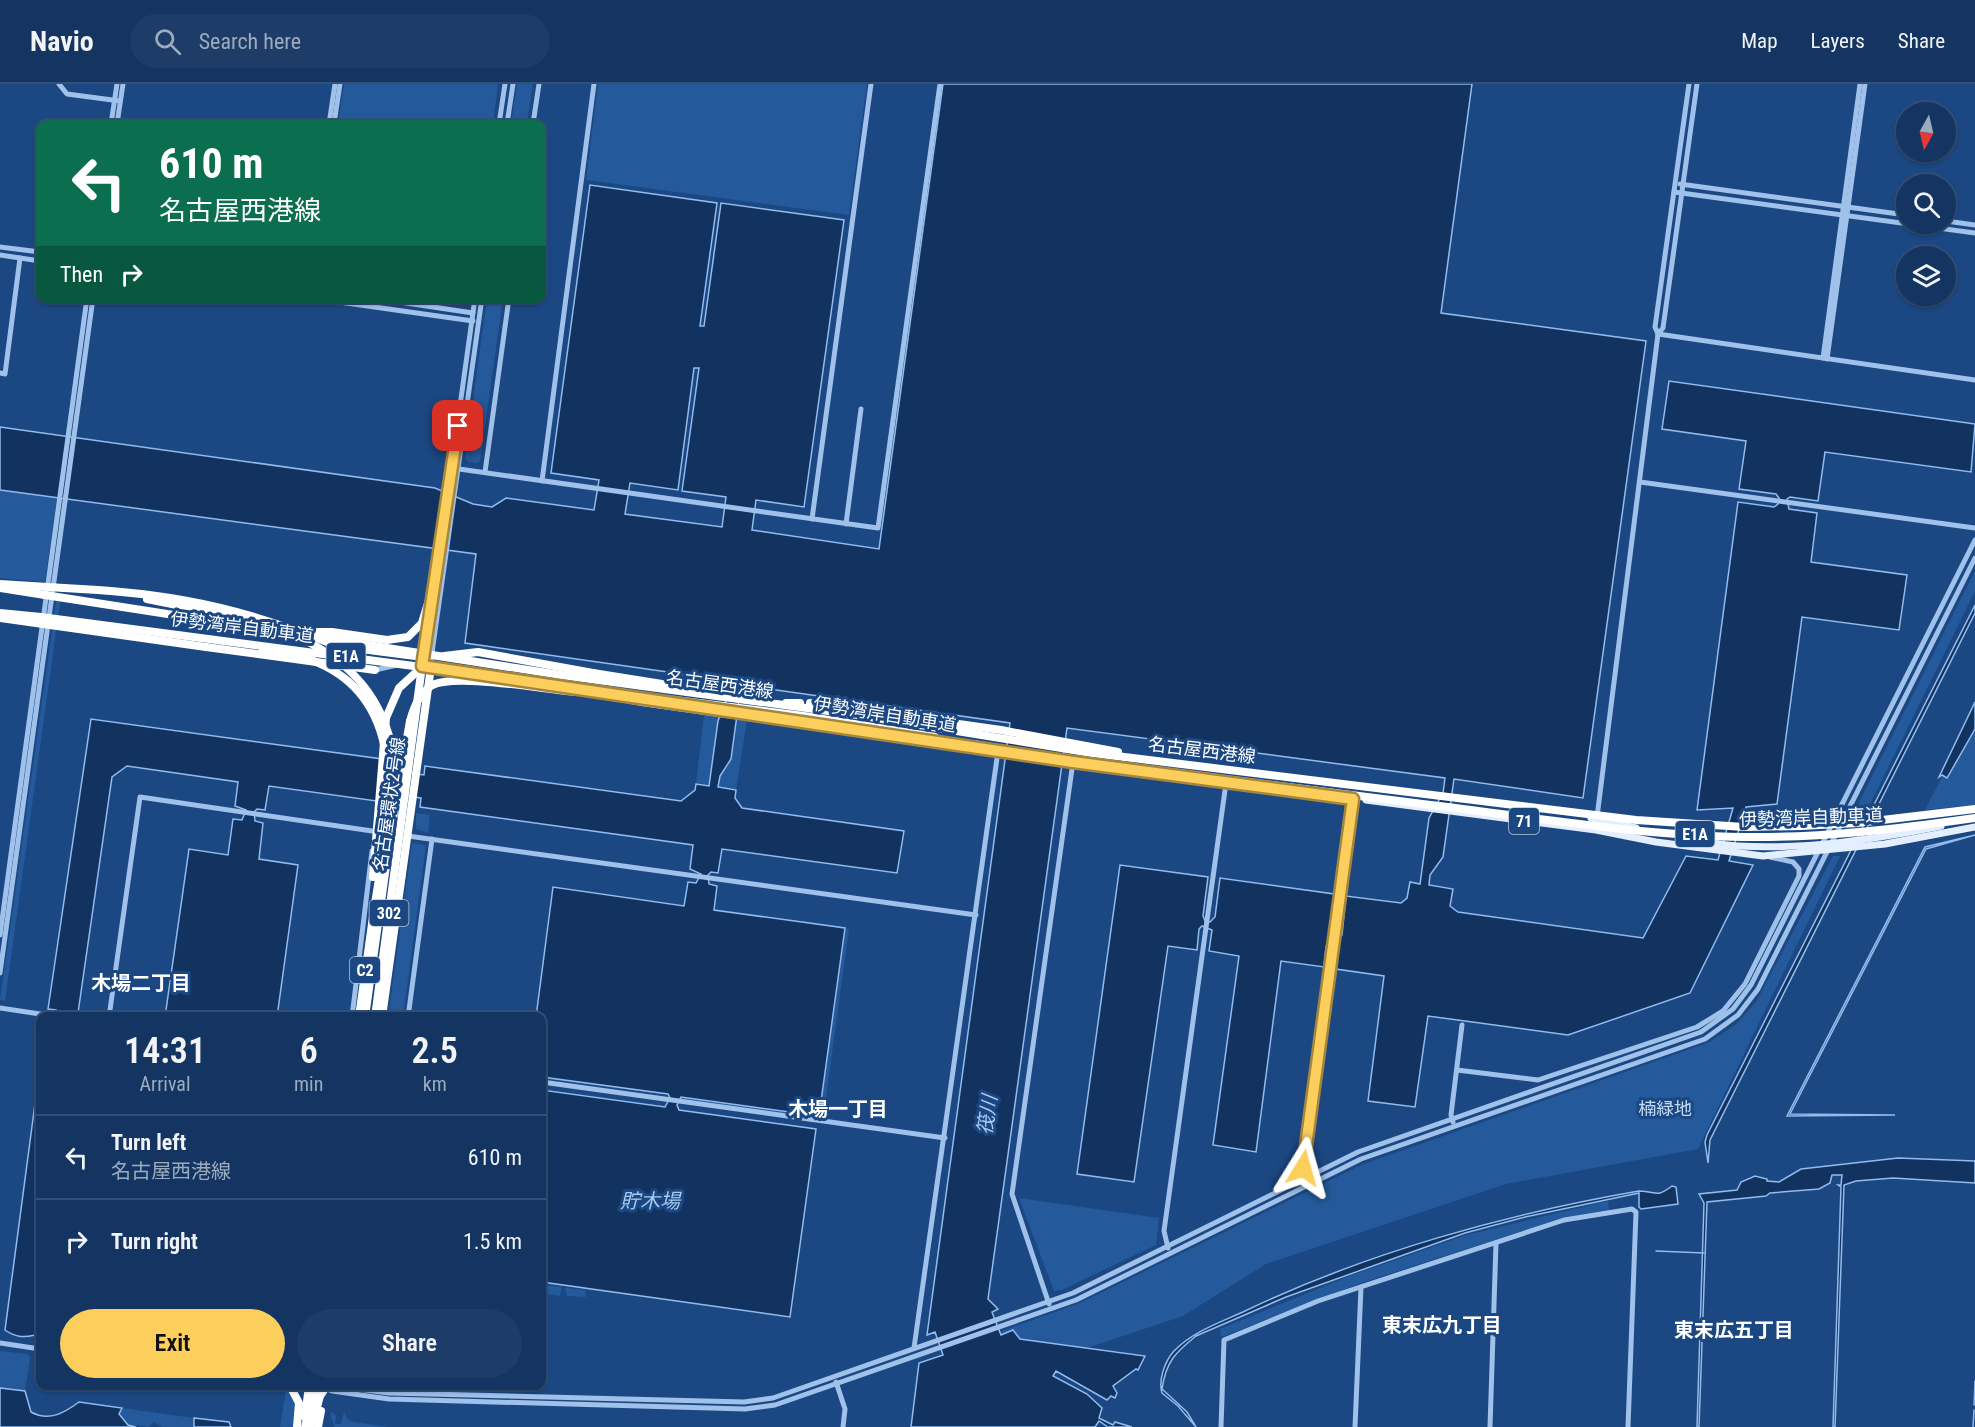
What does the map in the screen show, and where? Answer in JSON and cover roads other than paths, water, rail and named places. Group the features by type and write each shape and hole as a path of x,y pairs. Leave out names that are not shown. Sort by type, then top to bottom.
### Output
{"highway":[{"path":"297,631 332,632 387,640 408,637 423,623 436,577"},
{"path":"0,586 64,588 166,596 283,625 338,646 427,662"},
{"name":"伊勢湾岸自動車道","path":"0,586 296,636 1216,770 1686,825 1744,827 1857,823 1975,809"},
{"path":"64,588 156,600 241,618 289,633 333,656 365,686 378,707 388,731 395,771 391,830"},
{"name":"伊勢湾岸自動車道","path":"0,613 804,716 978,745 1262,784 1689,834 1744,837 1854,833 1975,818"},
{"path":"0,618 375,670"},
{"path":"81,622 300,657 331,669 357,689 379,722 387,762 384,830 372,924"},
{"path":"372,924 384,726 391,703 399,688 426,663 454,653 478,652 749,702 800,703 1001,730 1216,770"},
{"name":"名古屋環状2号線","path":"383,1012 427,662"},
{"path":"391,830 412,712 420,696 437,683 466,680 548,690 650,697"},
{"path":"586,691 642,702 856,732 978,745"},
{"name":"C2","path":"366,1012 391,830"},
{"name":"名古屋環状2号線","path":"376,1012 404,835"},
{"name":"C2","path":"360,1012 372,924"},
{"path":"292,1390 299,1403 297,1427"},
{"path":"304,1427 309,1390"},
{"path":"304,1427 322,1390"},
{"path":"311,1427 323,1390"},
{"path":"318,1427 323,1390"}],"main road":[{"name":"名古屋西港線","path":"427,662 749,702 1075,750 1457,796 1597,819 1717,847"},
{"name":"名古屋西港線","path":"427,662 586,691 1073,762 1596,830 1735,849 1763,856 1875,845 1975,827"},
{"name":"名古屋西港線","path":"1735,849 1833,842 1975,818"}],"street":[{"path":"59,84 68,94 118,101"},
{"path":"117,84 117,120"},
{"path":"112,120 123,84"},
{"path":"330,120 335,84"},
{"path":"335,120 340,84"},
{"path":"500,120 505,84"},
{"path":"508,120 513,84"},
{"path":"534,120 538,84"},
{"path":"542,481 594,84"},
{"path":"812,519 871,84"},
{"path":"452,468 878,528 940,84"},
{"path":"1596,830 1658,334 1655,327 1689,84"},
{"path":"1658,334 1663,328 1697,84"},
{"path":"1825,358 1845,216 1860,84"},
{"path":"1846,207 1865,84"},
{"path":"1675,183 1896,214"},
{"path":"1674,192 1975,233"},
{"path":"1956,222 1975,225"},
{"path":"0,247 36,252"},
{"path":"0,255 36,260"},
{"path":"0,373 5,374 20,258"},
{"path":"72,435 86,303"},
{"path":"0,973 72,435 92,303"},
{"path":"346,303 471,321 480,318"},
{"path":"406,303 473,313 480,318"},
{"path":"427,662 436,577 474,303"},
{"path":"427,662 447,553 482,303"},
{"path":"485,472 508,303"},
{"path":"1658,334 1975,380"},
{"path":"846,524 861,409"},
{"path":"1640,482 1975,528"},
{"path":"0,935 63,503"},
{"path":"361,1390 389,1393 744,1402 773,1398 1073,1293 1358,1152 1686,1038 1718,1022 1733,1009 1751,985 1975,540"},
{"path":"330,1390 400,1400 745,1409 775,1405 1076,1300 1361,1159 1689,1045 1728,1024 1758,989 1975,558"},
{"path":"375,670 402,664 427,662"},
{"path":"916,1355 998,751"},
{"path":"1050,1309 1012,1194 1073,762"},
{"path":"1170,1253 1164,1231 1226,783"},
{"path":"110,1012 140,797 264,817 976,915"},
{"path":"1309,1184 1303,1168 1353,799"},
{"path":"353,1012 374,832"},
{"path":"409,1012 432,839"},
{"path":"1457,1070 1538,1080 1682,1032 1710,1020 1735,999 1745,984 1799,876 1799,869 1793,862 1763,856"},
{"path":"0,1008 36,1014"},
{"path":"1454,1126 1452,1119 1462,1025"},
{"path":"546,1083 945,1138"},
{"path":"1221,1427 1224,1340 1362,1287 1564,1220 1632,1209 1636,1212 1628,1427"},
{"path":"1490,1427 1496,1243"},
{"path":"1355,1427 1362,1287"},
{"path":"0,1343 36,1348"},
{"path":"834,1376 845,1409 843,1427"}],"water":[{"path":"943,84 1472,84 1441,313 1646,341 1583,798 1454,779 1443,857 1430,875 1429,885 1453,889 1450,906 1458,912 1643,938 1686,856 1718,860 1733,808 1697,810 1738,502 1774,507 1778,504 1779,498 1776,494 1739,489 1746,441 1662,429 1669,381 1975,424 1971,472 1825,452 1818,501 1790,497 1787,499 1789,509 1817,513 1811,562 1907,575 1899,630 1802,617 1777,804 1746,807 1729,861 1753,865 1690,993 1568,1035 1428,1016 1415,1107 1368,1101 1384,976 1336,969 1339,948 1330,944 1326,947 1324,967 1281,961 1256,1152 1213,1145 1239,956 1209,951 1212,930 1202,926 1199,929 1197,950 1168,946 1134,1182 1077,1174 1120,865 1208,877 1203,916 1205,921 1210,922 1215,917 1220,878 1334,894 1330,934 1338,938 1342,935 1346,896 1401,903 1407,898 1410,882 1420,884 1429,818 1443,793 1445,778 1067,728 988,1299 998,1309 992,1312 1001,1335 1013,1330 1020,1339 1145,1356 1138,1370 1136,1369 1113,1386 1117,1393 1115,1398 1111,1396 1107,1400 1056,1371 1053,1376 1087,1394 1102,1408 1099,1418 1113,1425 1115,1422 1132,1427 1108,1427 1099,1421 1095,1427 911,1427 919,1363 943,1355 935,1332 927,1335 1010,723 741,685 731,759 720,776 718,787 736,790 735,798 742,808 904,831 897,873 722,849 718,873 711,872 708,875 709,884 717,886 714,910 845,928 819,1116 681,1097 677,1105 679,1110 816,1129 790,1317 546,1283 546,1091 665,1107 670,1098 668,1094 546,1078 546,1012 537,1012 553,887 684,906 688,882 696,883 701,874 690,869 693,845 420,807 421,798 400,795 398,804 269,786 265,810 257,809 254,812 255,821 263,823 259,859 298,865 278,1012 166,1012 189,849 228,855 233,819 242,820 246,810 235,806 238,782 127,766 112,777 78,1012 56,1012 48,1009 91,719 404,762 403,772 424,775 425,766 681,801 695,790 696,784 709,786 718,721 733,683 465,643 476,554 0,490 0,427 435,488 473,504 492,507 506,498 594,510 599,480 551,473 590,185 717,203 700,326 704,326 721,203 844,220 804,507 756,500 752,530 879,549","holes":["694,368 699,368 682,491 726,497 722,527 625,514 630,483 678,490"]},
{"path":"1975,605 1975,613 1710,1140 1708,1163 1705,1142 1707,1135"},
{"path":"1975,702 1975,729 1947,778 1942,775 1939,777"},
{"path":"1975,835 1926,849 1790,1114 1895,1115 1787,1116 1925,847"},
{"path":"36,1096 35,1335 23,1337 5,1330"},
{"path":"1898,1158 1975,1161 1975,1183 1893,1178 1856,1181 1844,1185 1835,1427 1833,1427 1841,1187 1838,1185 1841,1185 1842,1175 1832,1175 1830,1183 1819,1189 1707,1202 1699,1427 1697,1427 1704,1203 1699,1194 1737,1190 1741,1182 1755,1176 1767,1179 1767,1181 1779,1182 1801,1169"},
{"path":"1672,1186 1676,1187 1678,1204 1641,1209 1639,1193 1525,1217 1465,1233 1286,1297 1196,1336 1169,1364 1162,1389 1187,1412 1196,1427 1178,1406 1162,1393 1161,1382 1165,1365 1181,1344 1207,1328 1291,1290 1388,1254 1488,1224 1589,1200 1639,1191 1659,1193"},
{"path":"0,1388 25,1391 31,1412 38,1415 56,1415 79,1402 122,1408 119,1414 128,1425 136,1427 0,1427"},
{"path":"194,1418 229,1422 231,1427 194,1427"}],"waterway":[{"path":"1656,1251 1704,1253"},
{"path":"1974,1405 1975,1381"},
{"path":"1973,1427 1974,1410"}],"district":[{"name":"木場二丁目","path":"141,983"},
{"name":"木場一丁目","path":"838,1109"},
{"name":"東末広九丁目","path":"1442,1325"},
{"name":"東末広五丁目","path":"1734,1330"}],"park label":[{"name":"楠緑地","path":"1665,1108"}],"water label":[{"name":"筏川","path":"987,1115"},
{"name":"貯木場","path":"650,1201"}]}
